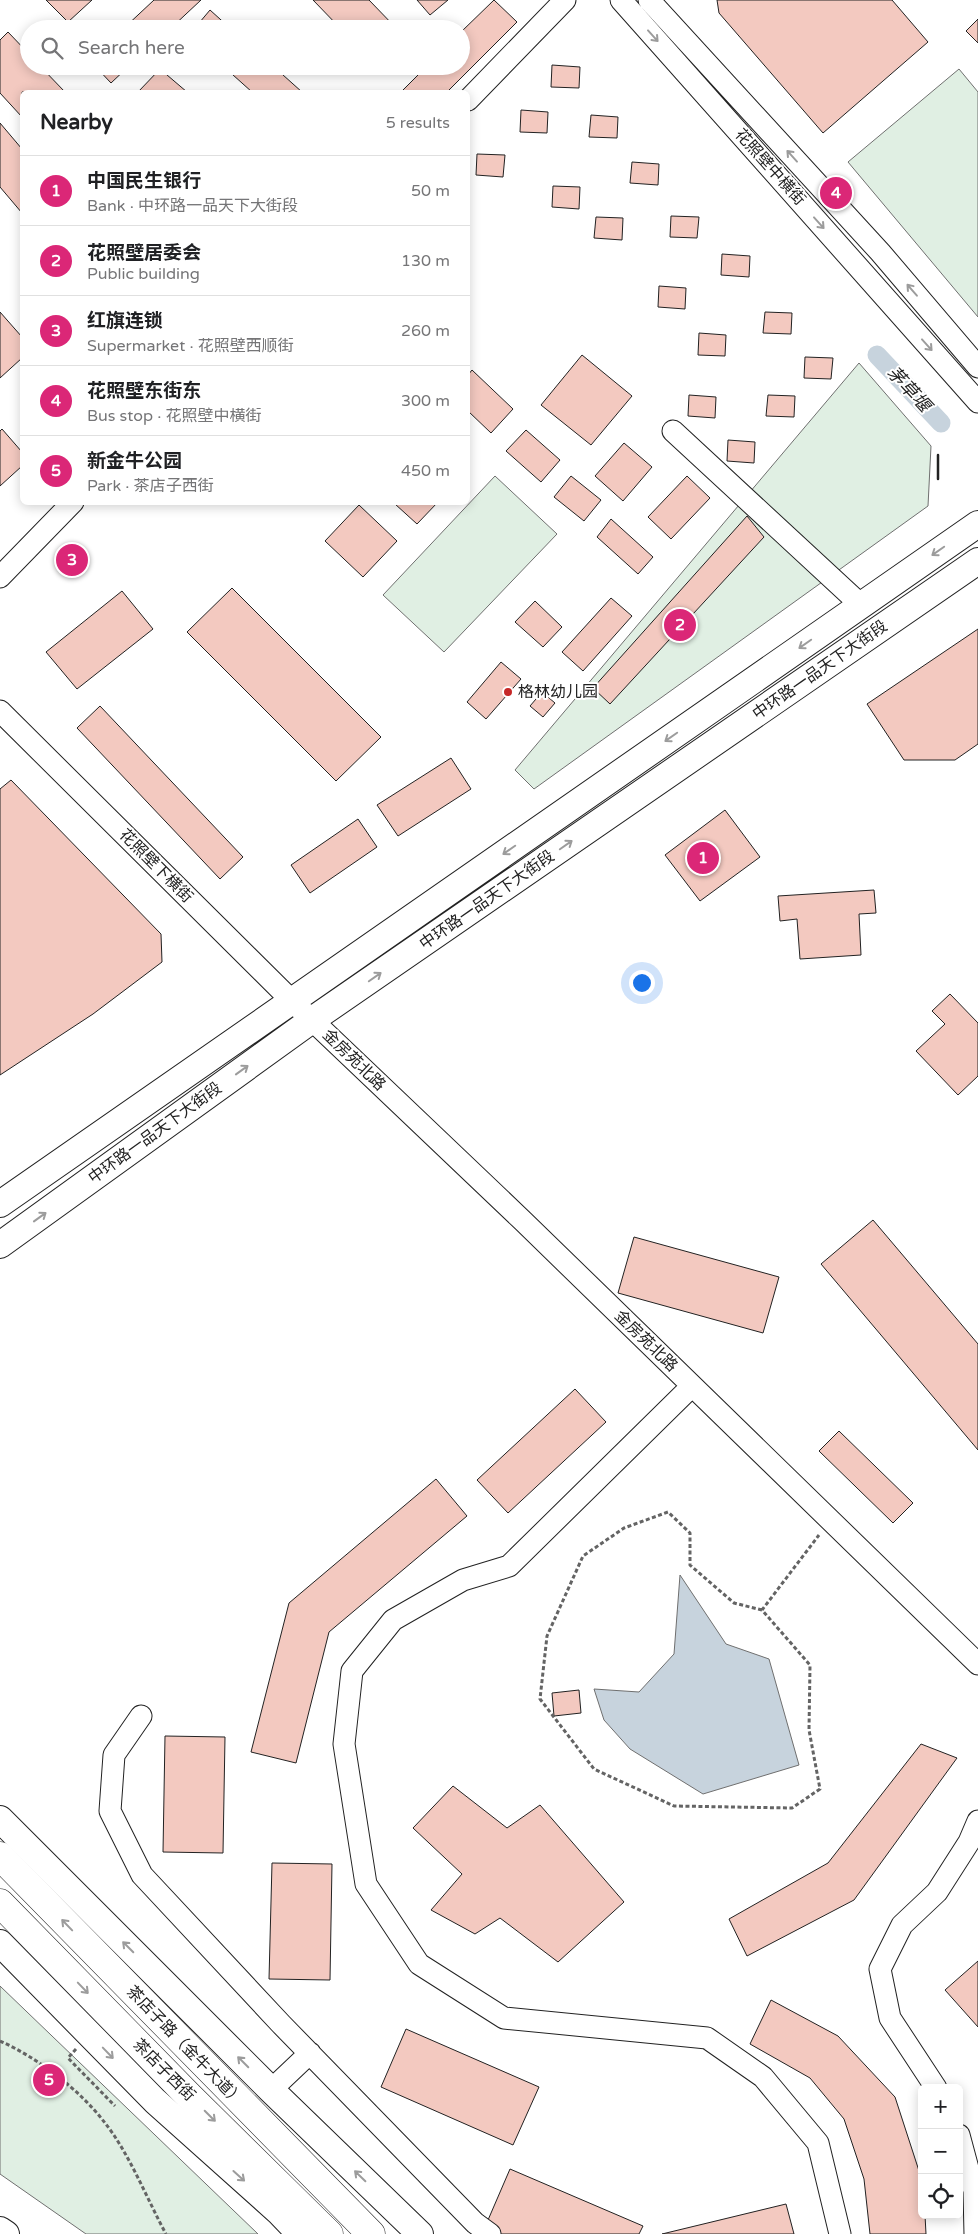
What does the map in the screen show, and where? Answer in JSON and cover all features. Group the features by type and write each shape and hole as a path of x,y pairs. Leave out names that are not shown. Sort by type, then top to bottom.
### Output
{"highway":[{"name":"茶店子路（金牛大道）","path":"0,1856 257,2120 371,2234"},
{"name":"茶店子西街","path":"0,1903 188,2095 330,2234"}],"main road":[{"name":"中环路一品天下大街段","path":"0,1204 978,524"},
{"name":"中环路一品天下大街段","path":"0,1245 312,1020 978,561"},
{"path":"0,1819 271,2090 420,2234"},
{"path":"0,1943 155,2102 279,2212 300,2234"},
{"path":"257,2120 404,2234"},
{"path":"0,2230 6,2234"}],"street":[{"path":"470,98 566,0"},
{"name":"花照壁中横街","path":"621,0 978,402"},
{"name":"花照壁中横街","path":"649,0 880,252 978,367"},
{"path":"673,431 861,605"},
{"path":"0,578 70,505"},
{"name":"花照壁下横街","path":"0,711 312,1020"},
{"name":"金房苑北路","path":"312,1020 978,1664"},
{"path":"692,1386 509,1566 463,1580 392,1620 352,1671 344,1744 366,1884 419,1964 504,2018 706,2038 763,2077 818,2143 840,2234"},
{"path":"141,1716 114,1755 110,1811 142,1875 310,2053 475,2223 490,2234"},
{"path":"933,2084 890,2018 880,1969 902,1925 937,1892 969,1842 978,1822"},
{"path":"271,2090 310,2053"},
{"path":"963,2151 974,2192 975,2234"}],"path":[{"path":"668,1512 690,1533 690,1565 734,1603 762,1610 810,1665 809,1730 820,1789 792,1808 674,1806 594,1769 540,1699 547,1636 583,1556 624,1528 668,1512"},
{"path":"762,1610 830,1520"},
{"path":"0,2041 71,2086 106,2123 166,2234"},
{"path":"76,2049 68,2058 115,2106"}],"green space":[{"path":"959,69 978,92 978,317 848,162"},
{"path":"859,363 931,446 928,506 534,789 515,770"},
{"path":"495,476 557,534 444,652 383,595 468,505 470,505 470,503"},
{"path":"0,1986 258,2234 86,2234 0,2174"}],"shaded area":[{"path":"680,1575 726,1644 769,1659 799,1765 703,1794 630,1749 604,1720 594,1689 639,1692 674,1654"}],"building":[{"path":"46,0 92,0 70,20 66,20"},
{"path":"154,0 201,0 180,20 133,20"},
{"path":"313,0 369,0 388,20 332,20"},
{"path":"417,0 448,0 430,15"},
{"path":"494,0 517,22 470,69 470,23"},
{"path":"717,0 892,0 928,42 823,133 719,13"},
{"path":"210,10 221,20 202,20"},
{"path":"978,19 978,43 966,31"},
{"path":"8,32 20,45 20,75 49,75 63,90 20,90 20,115 0,93 0,40"},
{"path":"552,65 580,67 579,88 551,87"},
{"path":"103,75 119,75 111,83"},
{"path":"154,75 167,75 185,90 140,90"},
{"path":"233,75 283,75 300,90 250,90"},
{"path":"418,75 464,75 449,90 403,90"},
{"path":"521,110 548,112 547,133 520,132"},
{"path":"591,115 618,117 617,138 589,137"},
{"path":"0,123 20,147 20,211 0,187"},
{"path":"477,154 505,155 503,177 476,175"},
{"path":"632,162 659,164 658,185 630,183"},
{"path":"553,186 580,187 579,209 552,207"},
{"path":"671,216 699,217 697,238 670,237"},
{"path":"596,217 623,218 622,240 594,238"},
{"path":"722,254 750,256 749,277 721,275"},
{"path":"659,286 686,288 685,309 658,307"},
{"path":"0,312 20,335 20,360 0,378"},
{"path":"765,312 792,313 791,334 763,333"},
{"path":"699,333 726,335 725,356 698,355"},
{"path":"582,355 632,396 591,445 541,405"},
{"path":"805,357 833,358 831,379 804,378"},
{"path":"472,370 513,409 491,433 470,413 470,372"},
{"path":"689,395 716,397 715,418 688,416"},
{"path":"768,395 795,396 794,417 766,416"},
{"path":"2,429 20,450 20,468 0,486 0,431"},
{"path":"526,430 560,460 541,482 506,451"},
{"path":"728,440 755,442 754,463 727,461"},
{"path":"624,443 652,467 623,501 595,476"},
{"path":"571,476 601,500 584,521 554,497"},
{"path":"687,476 710,498 671,539 648,517"},
{"path":"359,505 397,541 363,577 325,541"},
{"path":"396,505 435,505 417,524"},
{"path":"747,516 764,537 610,704 593,688"},
{"path":"611,519 653,557 638,574 597,537"},
{"path":"232,588 381,737 336,781 187,632"},
{"path":"122,591 153,629 77,689 46,652"},
{"path":"611,598 632,616 583,671 562,652"},
{"path":"535,601 562,627 543,647 515,622"},
{"path":"978,629 978,744 955,760 904,760 867,704"},
{"path":"501,662 521,679 486,719 467,702"},
{"path":"542,692 555,703 543,717 530,706"},
{"path":"100,706 243,857 220,879 77,728"},
{"path":"451,758 471,789 398,836 377,805"},
{"path":"11,780 161,934 162,962 93,1014 0,1075 0,789"},
{"path":"725,810 760,857 700,901 665,855"},
{"path":"358,819 377,847 310,893 291,865"},
{"path":"874,890 876,913 859,914 861,955 800,959 797,919 780,921 778,896"},
{"path":"950,994 978,1023 978,1076 958,1095 916,1051 945,1024 932,1011"},
{"path":"873,1220 978,1344 978,1450 821,1264"},
{"path":"634,1237 779,1277 763,1333 618,1293"},
{"path":"575,1389 606,1422 508,1513 477,1480"},
{"path":"839,1431 913,1503 893,1523 819,1451"},
{"path":"436,1479 467,1516 329,1632 296,1763 251,1752 289,1603"},
{"path":"579,1690 581,1713 554,1716 552,1693"},
{"path":"165,1736 225,1737 223,1853 163,1852"},
{"path":"921,1744 957,1758 854,1900 747,1956 729,1919 828,1863"},
{"path":"453,1786 507,1828 540,1805 624,1902 558,1962 500,1918 475,1934 431,1910 462,1874 413,1828"},
{"path":"272,1863 332,1864 330,1980 269,1979"},
{"path":"978,1961 978,2027 945,1990"},
{"path":"771,2000 838,2036 895,2097 918,2168 918,2219 925,2219 926,2234 870,2234 864,2179 844,2119 810,2078 750,2044"},
{"path":"406,2029 539,2087 513,2145 381,2087"},
{"path":"510,2169 643,2226 639,2234 500,2234 485,2227"},
{"path":"786,2204 794,2234 662,2234"}],"waterway":[{"name":"茅草堰","path":"877,355 941,423"}],"wall":[{"path":"938,455 938,479"}],"place":[{"name":"花照壁东街东","path":"836,193"},
{"name":"红旗连锁","path":"72,560"},
{"name":"花照壁居委会","path":"680,625"},
{"name":"格林幼儿园","path":"508,692"},
{"name":"中国民生银行","path":"703,858"},
{"name":"新金牛公园","path":"49,2080"}]}
